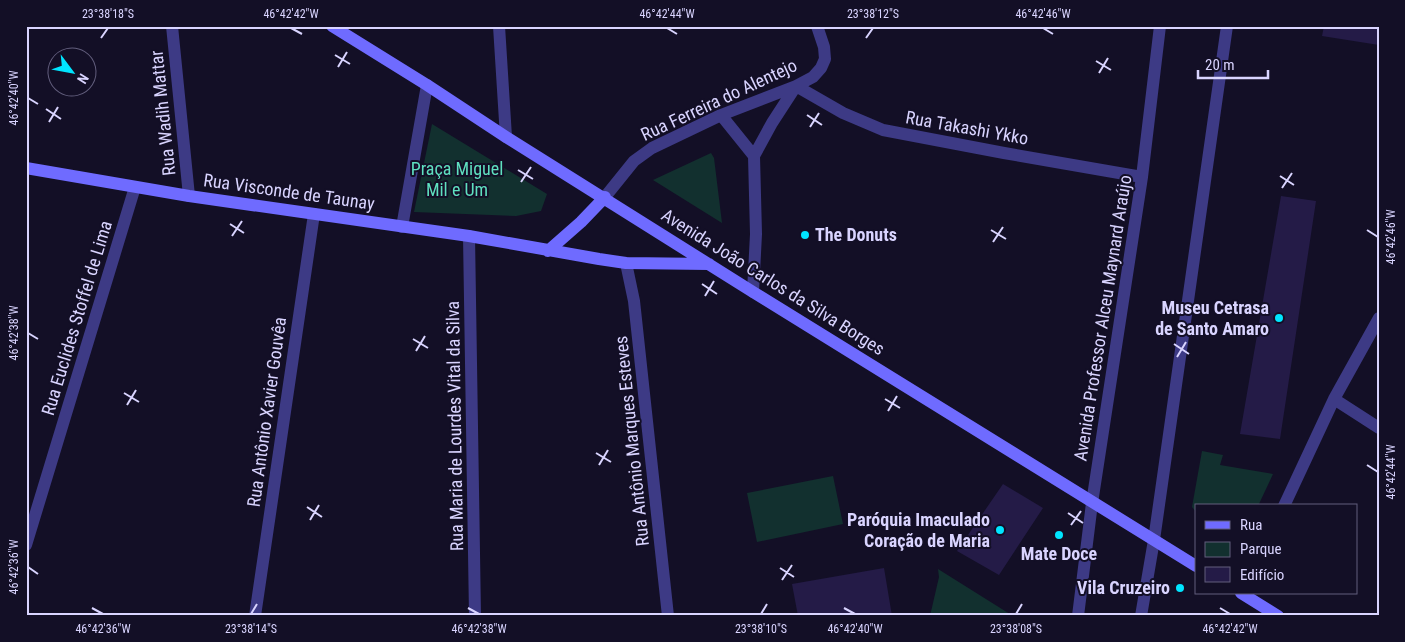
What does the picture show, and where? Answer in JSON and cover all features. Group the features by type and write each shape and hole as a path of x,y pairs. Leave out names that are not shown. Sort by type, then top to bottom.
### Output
{"street":[{"name":"Rua Wadih Mattar","path":"172,26 190,196"},
{"name":"Avenida João Carlos da Silva Borges","path":"332,26 753,292 1195,565"},
{"path":"499,26 506,137"},
{"name":"Rua Ferreira do Alentejo","path":"605,198 634,161 652,148 721,115 796,86 813,77 821,68 824,58 824,48 817,26"},
{"name":"Avenida Professor Alceu Maynard Araújo","path":"1078,616 1092,503 1142,177 1160,26"},
{"path":"1141,616 1154,540 1226,26"},
{"path":"402,227 427,85"},
{"path":"753,292 756,234 754,156 772,123 796,86"},
{"name":"Rua Takashi Ykko","path":"796,86 844,114 882,130 1142,177"},
{"path":"721,115 754,156"},
{"name":"Rua Visconde de Taunay","path":"26,168 135,188 469,236 626,263 710,264"},
{"name":"Rua Euclides Stoffel de Lima","path":"26,545 135,188"},
{"path":"548,251 605,198"},
{"name":"Rua Antônio Xavier Gouvêa","path":"255,616 314,214"},
{"name":"Rua Maria de Lourdes Vital da Silva","path":"469,236 475,616"},
{"name":"Rua Antônio Marques Esteves","path":"626,263 634,301 668,616"},
{"path":"1285,504 1334,399 1379,318"},
{"path":"1334,399 1379,428"},
{"path":"1242,594 1278,616"}],"green space":[{"name":"Praça Miguel Mil e Um","path":"432,124 547,194 541,211 516,216 414,212"},
{"path":"711,153 714,158 722,223 653,180"},
{"path":"1202,451 1223,455 1220,465 1273,474 1259,504 1195,504 1195,511 1192,507"},
{"path":"833,476 843,524 757,542 747,493"},
{"path":"938,569 1013,616 930,616 939,577"}],"building":[{"path":"1324,26 1379,26 1379,45 1322,36"},
{"name":"Museu Cetrasa de Santo Amaro","path":"1281,196 1316,201 1280,439 1240,434"},
{"name":"Paróquia Imaculado Coração de Maria","path":"1003,484 1043,508 999,575 957,551"},
{"path":"884,568 892,616 798,616 792,584"}],"place":[{"name":"The Donuts","path":"805,235"},
{"name":"Museu Cetrasa de Santo Amaro","path":"1279,318"},
{"name":"Paróquia Imaculado Coração de Maria","path":"1000,530"},
{"name":"Mate Doce","path":"1059,535"},
{"name":"Vila Cruzeiro","path":"1180,588"}]}
